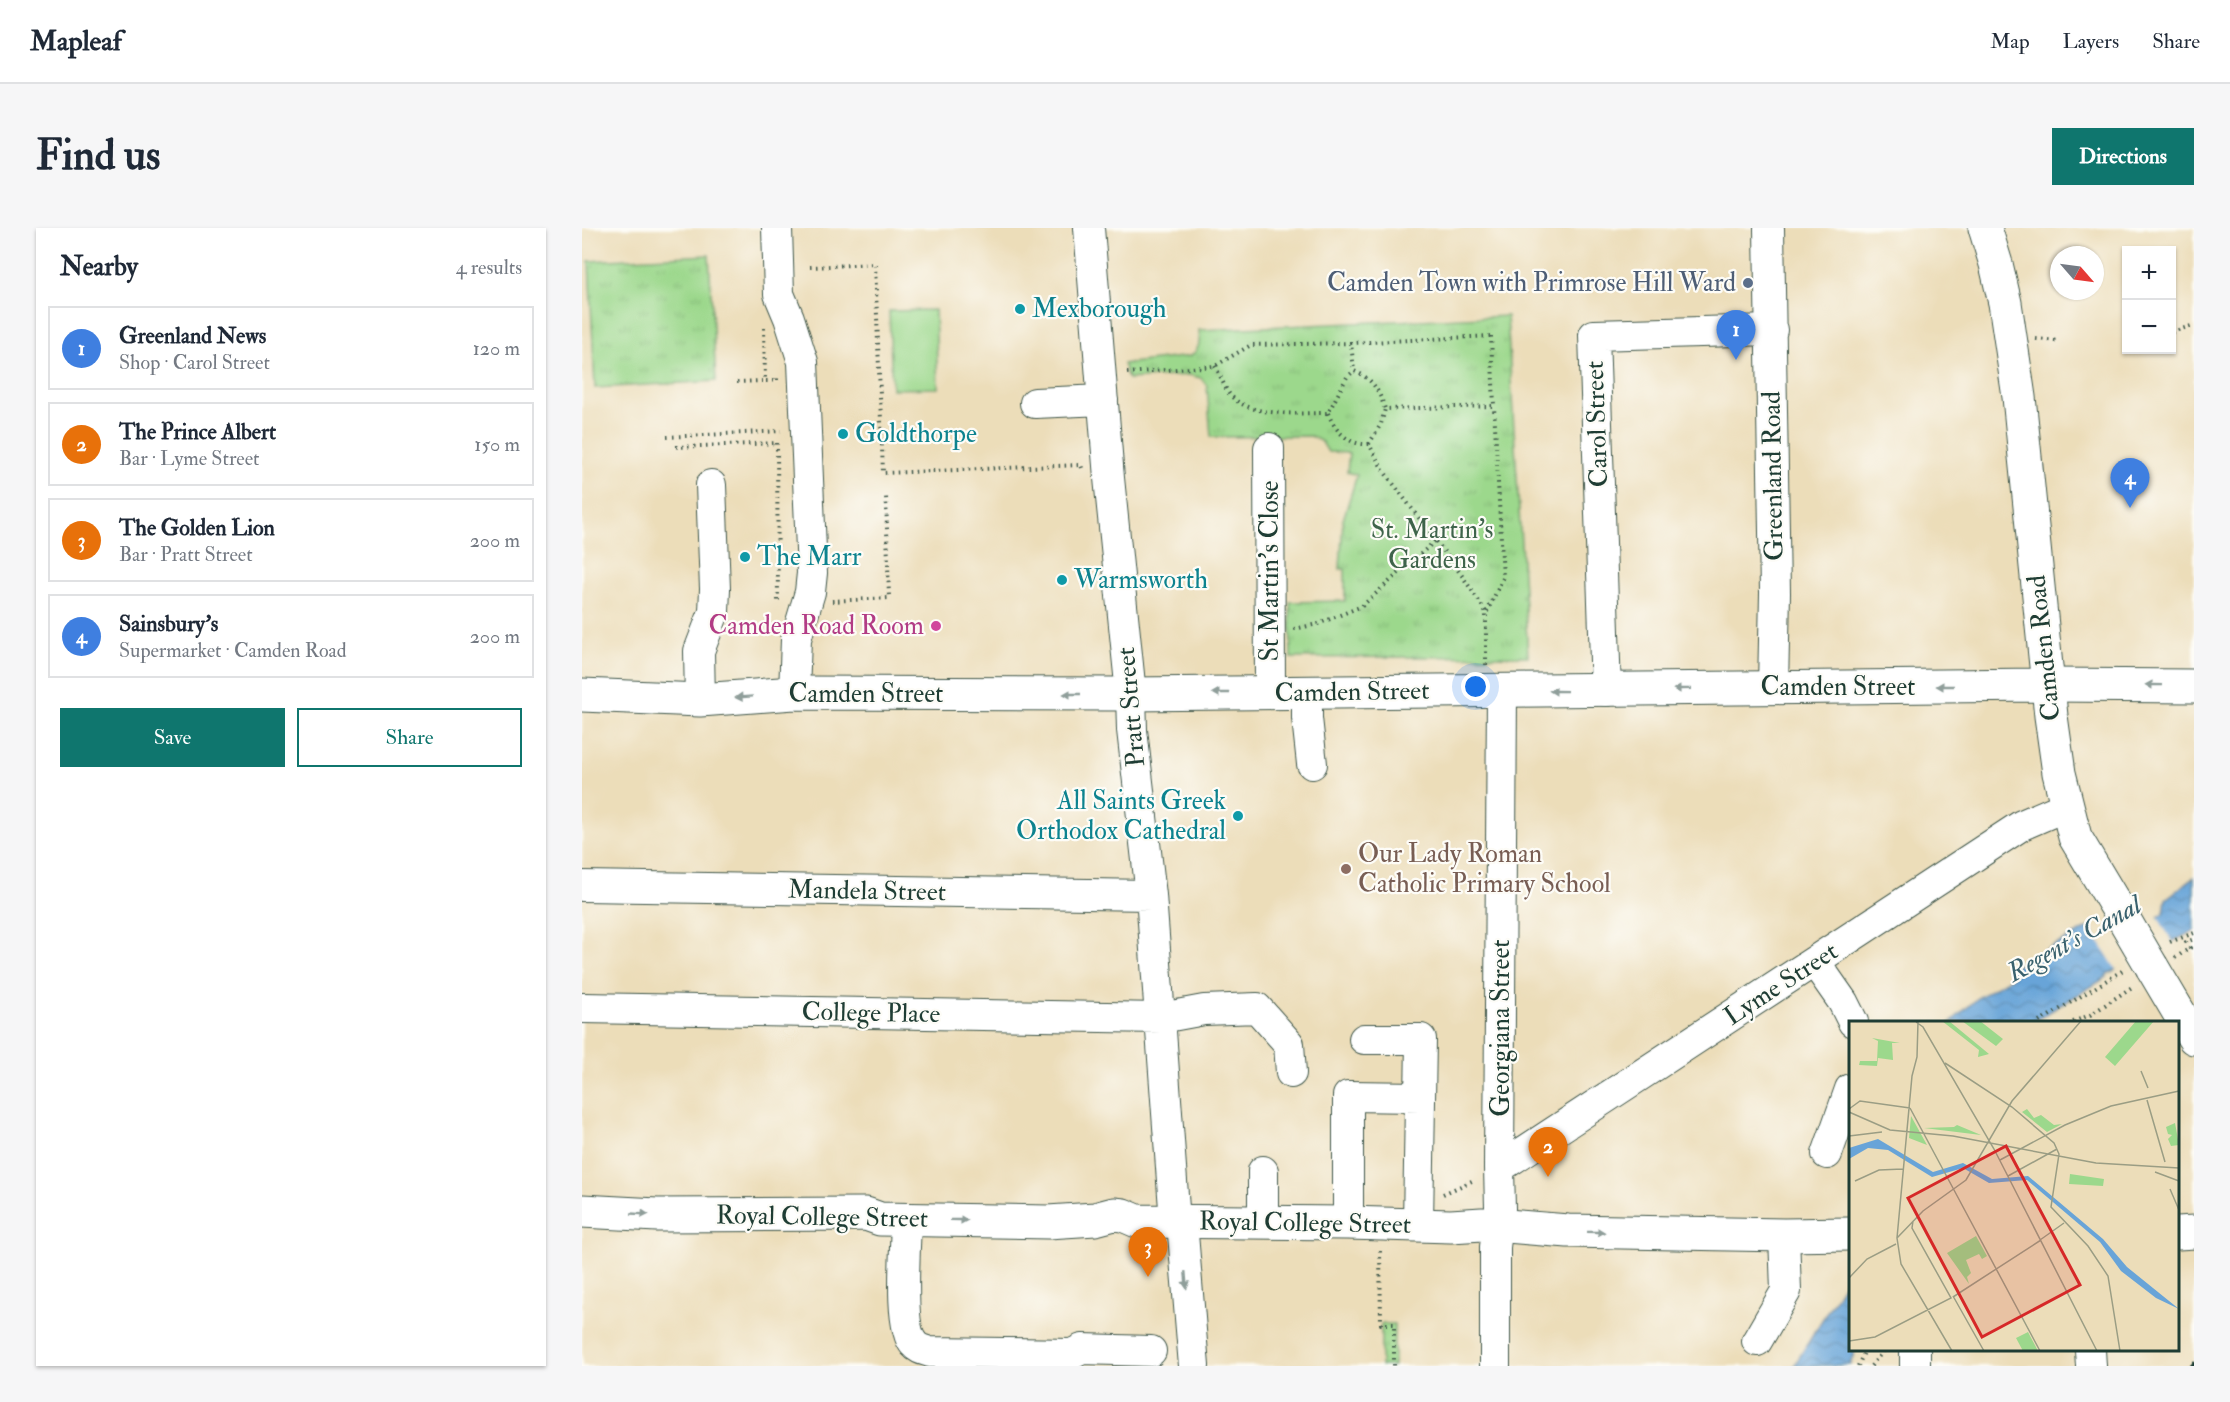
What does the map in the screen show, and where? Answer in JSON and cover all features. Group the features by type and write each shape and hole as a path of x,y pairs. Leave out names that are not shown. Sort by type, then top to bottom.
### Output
{"main road":[{"name":"Camden Road","path":"1985,228 2005,303 2019,397 2054,745 2066,806 2075,837 2194,1038"},
{"name":"Camden Street","path":"582,695 700,700 794,693 1131,694 1606,691 1773,687 2194,686"},
{"name":"Royal College Street","path":"582,1211 657,1215 866,1214 880,1219 1048,1222 1095,1219 1114,1214 1137,1221 1178,1222 1348,1223 1418,1216 1451,1226 1498,1224 1537,1230 1836,1234"}],"street":[{"path":"777,228 779,294 803,362 791,438 812,573 810,592 796,639 794,693"},
{"name":"Pratt Street","path":"1089,228 1131,694 1132,730 1151,895 1178,1222 1194,1366"},
{"name":"Greenland Road","path":"1769,228 1772,330 1773,687"},
{"name":"Carol Street","path":"1606,691 1594,335 1772,330"},
{"path":"1035,408 1103,396"},
{"name":"St Martin's Close","path":"1269,448 1270,693"},
{"path":"700,700 699,651 714,612 711,485"},
{"name":"Georgiana Street","path":"1494,690 1501,1187 1495,1247 1495,1366"},
{"path":"1307,692 1307,718 1312,764"},
{"name":"Lyme Street","path":"1499,1168 2022,825 2066,806"},
{"name":"Mandela Street","path":"582,886 1151,895"},
{"path":"1815,962 1843,1002 1852,1021"},
{"name":"College Place","path":"582,1008 1161,1018 1204,1010 1257,1008 1289,1044 1291,1073"},
{"path":"1364,1039 1421,1039 1418,1216"},
{"path":"1827,1154 1849,1094"},
{"path":"1348,1223 1348,1096 1420,1097"},
{"path":"1263,1172 1263,1222"},
{"path":"906,1220 905,1315 914,1357 930,1352 1072,1354 1082,1349 1151,1351"},
{"path":"1757,1341 1786,1291 1784,1235"},
{"path":"2090,1351 2091,1366"}],"path":[{"path":"810,267 875,264 883,473 1082,465"},
{"path":"2176,331 2194,325"},
{"path":"1103,396 1215,366 1251,345 1491,336 1503,578 1486,612"},
{"path":"2040,340 2059,341"},
{"path":"1351,343 1354,371"},
{"path":"1215,366 1230,395 1254,410 1328,413"},
{"path":"1354,371 1365,375 1373,383 1385,409 1381,424 1369,444"},
{"path":"1354,371 1347,377 1328,413 1332,423 1348,440 1358,445 1369,444"},
{"path":"738,382 765,381"},
{"path":"777,381 784,381"},
{"path":"1385,409 1494,406"},
{"path":"667,437 791,438"},
{"path":"676,447 791,438"},
{"path":"777,613 791,438"},
{"path":"1369,444 1383,470 1463,577 1486,612 1494,690"},
{"path":"778,603 889,598 886,495"},
{"path":"1286,630 1318,624 1362,606 1435,541"},
{"path":"2077,1021 2090,1015 2151,964 2194,933"},
{"path":"2043,1021 2151,964 2190,948 2186,942 2194,939"},
{"path":"1418,1216 1435,1198 1499,1168"},
{"path":"1380,1245 1381,1324 1394,1324 1394,1366"},
{"path":"1857,1366 1864,1351"},
{"path":"1871,1366 1883,1351"}],"green space":[{"path":"709,255 716,381 595,388 589,261"},
{"path":"935,310 938,388 892,389 889,311"},
{"name":"St. Martin's Gardens","path":"1507,316 1528,656 1291,658 1290,602 1345,601 1345,569 1340,569 1343,520 1357,475 1347,472 1349,453 1328,452 1322,442 1311,436 1211,437 1207,386 1201,378 1189,375 1128,379 1123,364 1190,356 1199,345 1199,330"},
{"path":"1381,1324 1394,1324 1394,1366 1381,1366"}],"water":[{"name":"Regent's Canal","path":"2194,877 2194,931 2116,969 2106,975 2107,977 2035,1021 1952,1021 1979,997 2014,976 2010,969 2090,927 2158,917 2164,913 2166,899"},
{"path":"1849,1276 1849,1351 1855,1351 1850,1365 1794,1366"}],"pier":[{"path":"2156,914 2173,943 2117,971 2090,927 2097,923"}],"place":[{"name":"Camden Town with Primrose Hill Ward","path":"1748,283"},
{"name":"Mexborough","path":"1020,309"},
{"name":"Greenland News","path":"1736,360"},
{"name":"Goldthorpe","path":"843,434"},
{"name":"Sainsbury's","path":"2130,508"},
{"name":"The Marr","path":"745,557"},
{"name":"Warmsworth","path":"1062,580"},
{"name":"Camden Road Room","path":"936,626"},
{"name":"All Saints Greek Orthodox Cathedral","path":"1238,816"},
{"name":"Our Lady Roman Catholic Primary School","path":"1346,869"},
{"name":"The Prince Albert","path":"1548,1177"},
{"name":"The Golden Lion","path":"1148,1277"}]}
